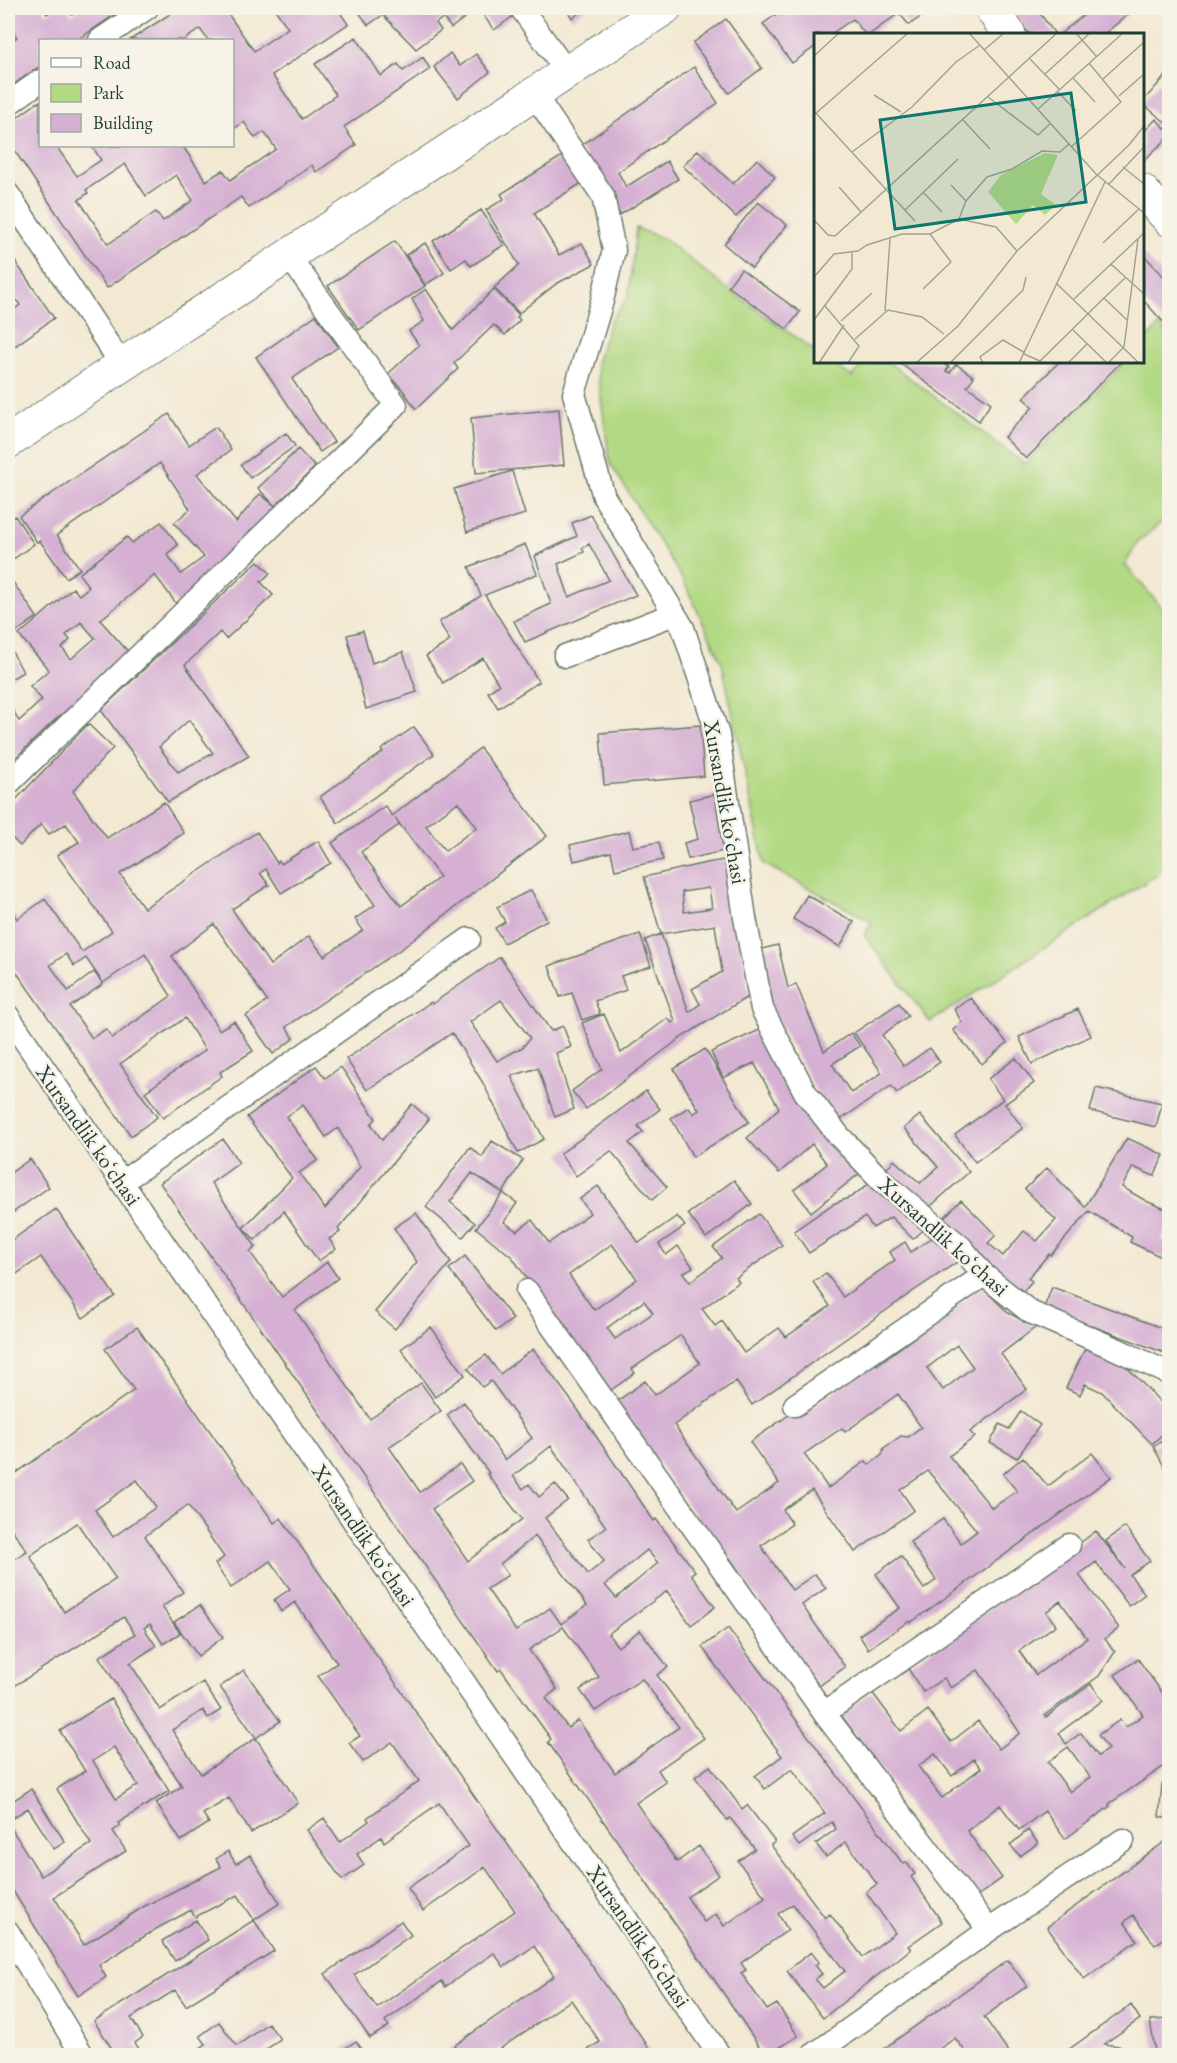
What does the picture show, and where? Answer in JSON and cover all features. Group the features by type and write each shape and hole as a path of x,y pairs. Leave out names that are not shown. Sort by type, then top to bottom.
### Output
{"main road":[{"path":"8,442 122,364 665,8"},
{"path":"992,8 1008,33"},
{"path":"1144,192 1170,220"}],"street":[{"path":"101,39 147,8"},
{"path":"521,8 567,72"},
{"path":"8,104 39,82"},
{"name":"Xursandlik koʻchasi","path":"534,94 603,196 614,250 602,301 574,394 604,496 683,628 718,735 745,918 762,1009 805,1092 839,1136 883,1182 961,1247 984,1275 1030,1312 1168,1372"},
{"path":"8,194 122,364"},
{"path":"8,784 396,405 288,255"},
{"path":"565,656 674,614"},
{"path":"122,1182 469,939"},
{"name":"Xursandlik koʻchasi","path":"8,1016 720,2055"},
{"path":"795,1405 984,1275"},
{"path":"527,1291 824,1713 989,1930"},
{"path":"824,1713 1069,1545"},
{"path":"812,2055 989,1930 1123,1840"},
{"path":"8,1932 83,2055"}],"green space":[{"path":"636,228 664,239 722,285 814,350 814,363 832,363 852,377 864,363 889,363 1025,464 1124,363 1144,363 1144,342 1160,325 1169,337 1169,516 1138,542 1125,565 1169,616 1169,867 930,1022 864,935 872,922 764,864 722,663 683,580 610,463 596,363 610,321 628,298"}],"building":[{"path":"8,8 43,8 47,14 56,8 66,8 72,15 82,8 118,8 112,12 114,15 78,39 39,39 39,67 8,88 8,44 17,37 8,23"},
{"path":"179,8 237,8 228,14 254,51 288,28 274,8 337,8 348,24 272,75 302,119 336,95 315,64 356,37 381,76 398,64 403,71 423,57 430,69 344,127 356,145 316,172 312,165 249,208 241,197 107,288 8,141 8,124 39,102 39,147 57,147 77,176 101,160 93,147 186,147 184,148 206,181 223,170 230,180 276,149 264,132 255,138 244,122 234,129 234,39 207,39 200,29 185,39 132,39","holes":["125,164 146,196 176,175 193,200 163,221 156,212 108,244 79,200 88,193 86,190"]},
{"path":"356,8 478,8 451,28 443,18 436,23 441,30 416,49 383,15 368,25"},
{"path":"478,8 515,8 519,12 494,30"},
{"path":"566,8 587,8 572,18"},
{"path":"778,8 933,8 909,25 899,13 871,33 864,33 853,19 832,33 814,33 814,47 792,63 763,24 781,11"},
{"path":"1010,8 1036,8 1054,33 1028,33"},
{"path":"1093,8 1136,8 1105,33 1061,33"},
{"path":"726,19 762,68 729,93 693,43"},
{"path":"450,53 460,66 476,54 490,72 458,98 434,67"},
{"path":"694,67 718,103 618,172 626,187 667,161 678,179 620,215 579,147"},
{"path":"1170,71 1170,126 1144,105 1144,100"},
{"path":"1156,119 1170,133 1170,136 1144,160 1144,132"},
{"path":"698,150 733,184 757,159 775,177 736,217 683,166"},
{"path":"567,153 585,181 534,213 559,255 582,243 594,264 556,284 519,313 494,288 519,265 486,210 504,199 501,194"},
{"path":"758,202 787,225 752,268 724,244"},
{"path":"481,210 504,245 471,266 466,259 451,269 433,241"},
{"path":"395,241 425,286 359,330 328,286"},
{"path":"425,243 444,273 425,285 406,255"},
{"path":"8,251 54,318 8,351 8,314 20,305 8,288"},
{"path":"1144,255 1170,283 1170,322 1166,325 1144,301"},
{"path":"741,269 800,312 787,329 728,286"},
{"path":"426,289 453,330 494,289 519,315 517,317 520,320 505,335 494,325 454,363 458,369 416,409 388,374 419,345 409,331 424,321 412,299"},
{"path":"316,315 338,347 292,379 334,442 320,452 256,357"},
{"path":"899,363 943,363 949,367 946,371 950,373 956,364 974,377 967,386 991,403 979,421"},
{"path":"1058,363 1120,363 1026,459 1004,437 1033,407 1023,398"},
{"path":"559,409 564,465 476,473 471,418"},
{"path":"169,414 189,445 216,427 231,450 197,474 236,522 260,494 277,508 178,606 155,575 100,620 132,656 57,718 8,765 8,701 19,721 42,700 30,686 49,670 19,635 73,588 79,595 89,587 79,574 127,537 132,543 161,522 178,545 167,554 181,574 204,557 174,523 190,509 160,463 57,535 80,569 66,578 19,516","holes":["81,622 95,638 71,659 62,648 70,640 66,635"]},
{"path":"286,433 295,446 250,478 241,465"},
{"path":"298,449 315,467 275,506 258,488"},
{"path":"512,471 525,514 467,532 454,489"},
{"path":"591,515 636,595 525,642 514,621 551,604 535,556 577,536 572,523","holes":["589,544 609,580 569,597 558,564 584,552 582,548"]},
{"path":"15,516 34,544 8,563 8,521"},
{"path":"525,544 537,574 485,595 539,682 498,708 488,692 499,685 483,658 443,683 426,656 450,641 439,622 481,596 469,567"},
{"path":"258,561 270,573 261,582 273,595 226,639 220,632 185,665 249,756 168,802 101,710","holes":["189,720 213,753 178,772 159,747"]},
{"path":"8,575 37,617 8,638"},
{"path":"363,631 372,663 403,652 417,692 366,709 347,635"},
{"path":"8,644 23,672 8,681"},
{"path":"88,724 113,748 73,791 107,838 164,802 184,833 120,874 144,908 257,832 277,863 279,861 281,864 318,841 331,863 281,893 266,869 260,873 269,885 232,909 270,965 309,936 324,956 363,930 355,919 375,905 332,843 385,806 392,816 480,748 547,836 404,947 286,1027 294,1038 273,1054 246,1016 267,1001 214,924 172,956 219,1030 234,1021 253,1051 220,1072 222,1076 163,1118 145,1092 205,1050 185,1018 120,1064 157,1117 131,1136 8,960 8,905 17,919 45,899 82,952 112,931 57,855 79,842 66,824 49,834 41,824 20,846 8,834 8,808","holes":["458,802 477,827 445,851 426,826","395,818 440,877 401,906 361,852 399,825","66,954 74,966 86,958 103,983 145,954 171,996 112,1038 106,1029 92,1038 70,1007 103,984 94,972 68,991 50,965"]},
{"path":"700,725 704,776 604,785 600,733"},
{"path":"414,727 434,754 338,823 320,797"},
{"path":"716,794 728,850 688,859 684,843 698,839 689,800"},
{"path":"629,831 633,847 659,842 663,860 615,870 611,852 574,861 570,845"},
{"path":"729,859 749,996 682,1037 586,1109 572,1091 602,1069 582,1023 604,1014 621,1053 668,1018 672,1023 675,1021 645,940 661,934 644,877","holes":["709,888 712,908 684,912 682,892","715,925 722,972 692,989 700,1004 689,1012 661,934"]},
{"path":"531,890 547,920 504,943 495,928 505,922 497,907"},
{"path":"807,895 854,922 840,947 793,919"},
{"path":"640,934 651,966 621,976 626,990 595,1001 600,1014 582,1020 572,993 560,997 549,966"},
{"path":"778,945 788,988 796,984 824,1051 851,1033 860,1046 832,1064 851,1093 882,1073 854,1033 899,1003 908,1016 882,1035 904,1066 930,1048 940,1062 897,1093 891,1086 834,1124 766,998 754,951"},
{"path":"500,957 551,1031 563,1026 571,1047 556,1053 574,1109 555,1117 538,1068 511,1076 544,1139 518,1153 483,1083 452,1033 367,1090 346,1059 431,1002 432,1004","holes":["501,1000 530,1038 523,1047 497,1061 470,1022"]},
{"path":"971,998 1007,1043 982,1064 953,1030 962,1022 954,1009"},
{"path":"1078,1009 1091,1036 1032,1064 1019,1037"},
{"path":"764,1028 860,1173 811,1212 794,1190 827,1164 812,1144 779,1173 747,1138 779,1108 754,1063 723,1078 711,1052"},
{"path":"705,1049 749,1122 693,1157 671,1118 689,1107 693,1114 699,1110 674,1069"},
{"path":"1016,1058 1034,1083 1005,1104 1023,1128 975,1162 955,1135 1003,1099 988,1079"},
{"path":"316,1066 325,1078 341,1067 376,1119 371,1124 382,1140 412,1104 429,1119 338,1229 340,1232 329,1239 336,1249 318,1261 284,1211 255,1240 243,1228 292,1178 247,1117","holes":["303,1105 326,1137 338,1128 360,1167 325,1209 299,1173 318,1160 286,1117"]},
{"path":"1096,1088 1162,1103 1156,1127 1090,1111"},
{"path":"646,1091 660,1109 638,1126 643,1132 629,1143 667,1187 652,1200 611,1151 576,1176 560,1154"},
{"path":"920,1115 969,1172 924,1212 882,1174 894,1160 920,1183 938,1167 904,1128"},
{"path":"1127,1138 1164,1155 1154,1176 1133,1167 1122,1187 1170,1211 1170,1219 1162,1239 1170,1243 1170,1261 1130,1242 1132,1237 1089,1211 1028,1278 1032,1281 1019,1296 973,1257 979,1252 944,1218 961,1200 996,1235 988,1243 1003,1256 1024,1231 1037,1241 1056,1220 1025,1189 1047,1168 1085,1207"},
{"path":"223,1139 239,1163 211,1183 256,1247 250,1252 282,1297 327,1262 338,1278 295,1310 370,1419 421,1383 441,1411 389,1447 420,1492 460,1464 472,1481 432,1509 468,1561 522,1519 487,1474 489,1473 447,1415 464,1402 505,1460 532,1438 491,1381 482,1387 468,1368 486,1355 500,1374 533,1349 576,1407 654,1521 656,1519 695,1571 691,1574 715,1607 691,1625 667,1591 608,1634 618,1647 640,1630 668,1667 657,1675 704,1738 658,1770 666,1782 636,1803 677,1862 699,1846 719,1875 687,1897 704,1922 716,1914 724,1926 765,1897 738,1861 755,1849 730,1818 727,1820 695,1777 710,1766 742,1809 747,1805 775,1842 771,1845 825,1918 830,1914 863,1957 895,1933 866,1892 877,1884 846,1842 826,1857 816,1844 836,1829 832,1822 799,1846 792,1837 825,1813 792,1769 765,1789 755,1776 782,1756 702,1647 728,1628 903,1864 906,1862 915,1874 911,1877 942,1922 908,1946 911,1949 823,2018 787,1971 811,1952 819,1962 815,1965 822,1974 815,1979 823,1988 845,1971 793,1904 778,1914 788,1930 741,1963 746,1970 741,1973 767,2010 777,2004 798,2036 765,2055 548,1742 551,1739 501,1669 498,1671 160,1183","holes":["551,1446 606,1527 588,1539 604,1561 588,1574 545,1518 568,1500 555,1484 539,1497 529,1484 523,1489 513,1476","535,1536 587,1605 561,1624 550,1608 516,1631 487,1589 508,1575 500,1564","647,1550 658,1563 616,1598 605,1585","563,1627 599,1677 580,1690 595,1711 642,1679 679,1727 615,1773 578,1720 568,1728 546,1698 557,1689 529,1650"]},
{"path":"492,1141 523,1160 503,1193 472,1173 450,1202 475,1223 463,1237 426,1207 470,1147 482,1157"},
{"path":"30,1159 49,1187 8,1216 8,1175"},
{"path":"734,1180 752,1204 706,1238 688,1214"},
{"path":"870,1183 927,1227 913,1239 891,1217 873,1228 865,1217 809,1253 794,1231 833,1204 851,1197"},
{"path":"598,1186 639,1243 677,1216 685,1226 659,1244 666,1255 678,1246 693,1267 683,1273 690,1282 722,1258 713,1247 759,1214 782,1245 736,1278 739,1282 702,1309 715,1326 722,1321 744,1353 779,1328 786,1337 830,1306 813,1282 826,1273 843,1297 895,1260 890,1252 905,1242 911,1252 939,1233 957,1262 752,1405 736,1381 674,1425 736,1513 779,1483 750,1442 796,1410 800,1416 875,1362 877,1365 982,1287 1008,1313 1036,1327 1001,1354 1027,1389 970,1432 975,1437 949,1456 992,1508 1017,1491 1003,1474 1023,1457 1048,1486 1092,1453 1111,1477 910,1623 909,1621 868,1649 859,1635 900,1608 876,1574 901,1556 924,1589 936,1580 910,1542 943,1519 961,1543 977,1531 928,1471 900,1490 914,1510 855,1552 812,1490 783,1510 792,1524 761,1546 792,1590 815,1574 826,1588 802,1605 845,1667 818,1687 725,1551 722,1554 616,1402 645,1381 655,1395 700,1363 681,1335 632,1369 635,1373 607,1393 512,1257 476,1228 503,1193 517,1203 504,1222 517,1231 532,1220 549,1243 590,1213 580,1199","holes":["612,1244 637,1279 594,1310 569,1275","644,1301 653,1313 615,1339 607,1328","957,1345 973,1367 943,1390 927,1368","898,1394 921,1427 908,1437 901,1436 884,1448 882,1455 869,1465 866,1461 828,1488 804,1454 842,1428 845,1432"]},
{"path":"56,1209 115,1296 83,1318 41,1257 8,1280 8,1243"},
{"path":"416,1213 451,1262 395,1329 375,1312 417,1262 394,1228"},
{"path":"465,1256 513,1319 496,1331 449,1269"},
{"path":"1052,1287 1170,1331 1165,1353 1044,1308"},
{"path":"137,1327 274,1523 281,1518 654,2055 580,2055 600,2042 571,2000 491,2055 441,2055 554,1976 534,1946 504,1967 494,1953 445,1987 442,1981 385,2021 389,2026 370,2038 325,1974 401,1921 411,1935 354,1975 377,2008 515,1911 485,1867 423,1911 408,1888 469,1846 439,1803 384,1842 381,1837 357,1854 364,1865 342,1880 307,1830 324,1818 340,1842 369,1821 367,1818 419,1781 392,1742 363,1762 349,1743 360,1736 318,1676 337,1663 295,1602 281,1612 274,1600 290,1589 270,1561 231,1588 215,1564 224,1557 188,1505 145,1536 183,1592 162,1607 180,1633 163,1644 150,1624 144,1628 156,1646 130,1663 160,1710 203,1682 221,1710 208,1718 203,1710 172,1730 201,1774 256,1738 298,1803 251,1833 229,1798 203,1814 209,1823 181,1841 156,1803 182,1786 99,1657 135,1634 124,1617 8,1690 8,1624 10,1622 8,1618 8,1555 11,1561 27,1551 8,1524 8,1479 134,1390 105,1349","holes":["137,1480 156,1507 113,1537 95,1510","77,1523 116,1579 64,1612 30,1556"]},
{"path":"431,1327 465,1375 435,1397 401,1349"},
{"path":"1086,1347 1127,1367 1170,1412 1170,1427 1152,1444 1102,1392 1085,1384 1080,1395 1066,1388"},
{"path":"1021,1411 1040,1425 1017,1458 990,1443 1000,1424 1009,1429"},
{"path":"1170,1437 1170,1477 1153,1446"},
{"path":"1125,1527 1150,1561 1130,1575 1145,1594 1129,1606 1096,1562 1079,1575 1119,1628 1105,1639 1115,1652 1099,1676 1045,1715 1046,1717 1091,1684 1103,1700 1059,1733 1066,1744 1081,1733 1098,1756 1108,1749 1098,1735 1120,1720 1126,1727 1143,1715 1115,1675 1138,1659 1166,1698 1170,1696 1170,1762 1109,1804 1110,1806 1065,1839 1045,1811 1019,1830 1000,1805 967,1831 1002,1878 976,1897 841,1715 872,1692 901,1731 928,1710 951,1742 978,1721 999,1749 1020,1733 978,1670 951,1688 944,1678 923,1692 907,1667 1096,1531 1125,1569 1106,1541","holes":["1060,1601 1087,1638 1036,1675 1019,1651 1056,1625 1046,1612","1068,1747 1090,1777 1070,1792 1048,1762","935,1754 952,1776 974,1759 981,1768 942,1798 918,1766"]},
{"path":"200,1605 223,1637 198,1656 174,1622"},
{"path":"244,1670 280,1721 256,1738 220,1687"},
{"path":"111,1699 169,1791 118,1823 120,1826 113,1831 126,1851 54,1897 84,1945 143,1907 221,1867 216,1859 228,1851 236,1864 250,1855 280,1903 254,1920 238,1895 195,1917 191,1910 99,1965 106,1977 78,1996 8,1883 8,1823 41,1876 91,1844 57,1789 85,1771 60,1731","holes":["114,1747 138,1785 116,1799 93,1761"]},
{"path":"1162,1784 1170,1785 1170,1819 1159,1817"},
{"path":"31,1789 65,1842 54,1849 28,1808 8,1821 8,1804"},
{"path":"1028,1830 1038,1843 1020,1856 1010,1845"},
{"path":"1170,1838 1170,1883 1164,1887 1170,1895 1170,1914 1164,1918 1170,1925 1170,1934 1155,1945 1133,1915 1124,1922 1137,1940 1084,1979 1047,1927"},
{"path":"196,1920 208,1940 175,1961 162,1941"},
{"path":"254,1920 274,1951 186,2006 175,1990 131,2018 143,2037 135,2043 143,2055 116,2055 94,2021"},
{"path":"1008,1960 1027,1986 984,2017 1011,2055 968,2055 955,2038 931,2055 875,2055"},
{"path":"1131,2005 1140,2019 1104,2044 1155,2051 1150,2020 1170,2019 1170,2055 1061,2055"},
{"path":"219,2022 237,2046 268,2023 280,2039 259,2055 190,2055 206,2044 200,2036"},
{"path":"356,2041 366,2055 335,2055"}]}
